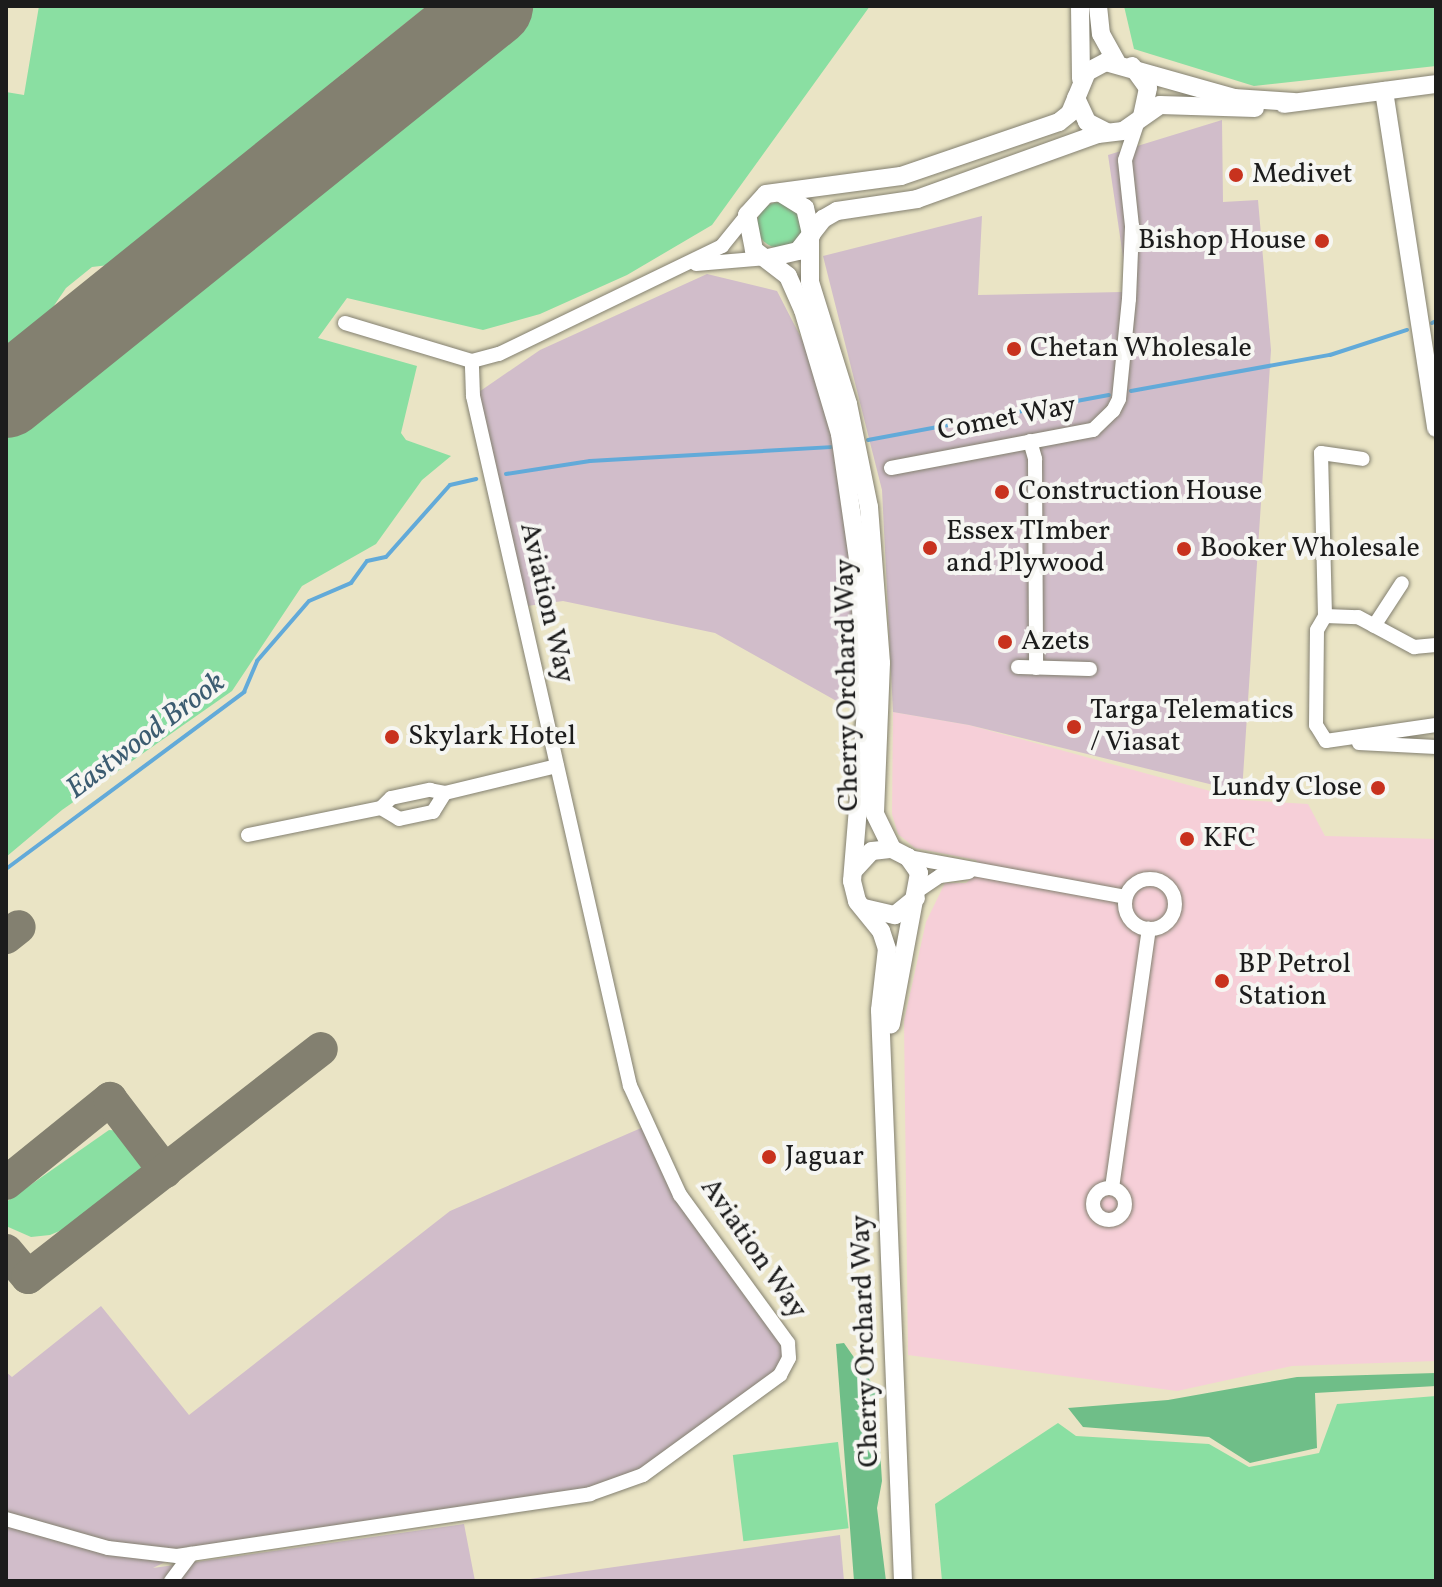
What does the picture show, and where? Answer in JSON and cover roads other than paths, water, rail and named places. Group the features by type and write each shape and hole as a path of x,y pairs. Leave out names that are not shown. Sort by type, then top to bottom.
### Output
{"main road":[{"path":"1080,6 1079,88 1087,122 1107,132"},
{"path":"1098,6 1101,34 1123,63 1148,88 1140,119"},
{"path":"1294,102 1234,98 1123,63 1095,66 1059,122 901,176 772,192 755,200 747,215 749,241 768,258 790,255 837,211 917,199 1107,132 1123,131 1160,105 1236,111 1436,84"},
{"path":"1384,91 1436,428"},
{"path":"772,192 798,201 809,217 811,236"},
{"name":"Cherry Orchard Way","path":"811,236 810,282 848,404 869,507 881,663 875,814 900,853 919,873 918,894 892,1010 886,1098"},
{"name":"Cherry Orchard Way","path":"768,258 788,276 803,310 850,489 866,686 853,891 887,949 880,1010 886,1098 903,1581"},
{"name":"Cherry Orchard Way","path":"853,872 866,855 900,853"},
{"path":"863,908 876,915 895,915 918,894"}],"street":[{"name":"Comet Way","path":"891,468 1093,430 1120,392 1132,226 1125,160 1140,119"},
{"name":"Comet Way","path":"1107,132 1125,160"},
{"path":"345,323 472,361 518,347 685,267 732,239 747,215"},
{"path":"685,267 768,258"},
{"name":"Aviation Way","path":"6,1519 108,1548 191,1554 590,1494 643,1475 780,1375 789,1358 788,1343 680,1195 630,1086 473,396 472,361"},
{"path":"1030,441 1035,459 1036,668"},
{"path":"1326,741 1316,725 1317,630 1325,616 1321,453 1363,459"},
{"path":"1374,626 1402,583"},
{"path":"1325,616 1358,617 1414,647 1436,645"},
{"path":"1018,667 1090,669"},
{"path":"1326,741 1436,725"},
{"path":"1326,741 1436,747"},
{"path":"248,835 381,808 391,798 430,790 445,793 557,766"},
{"path":"381,808 399,819 433,812 445,793"},
{"path":"900,853 1125,897"},
{"path":"918,894 940,876 981,871"},
{"path":"1125,897 1141,881 1156,880 1168,887 1174,901 1172,915 1149,929"},
{"path":"1125,897 1129,918 1149,929"},
{"path":"1112,1188 1149,929"},
{"path":"171,1581 191,1554"}],"waterway":[{"name":"Eastwood Brook","path":"1432,323 1436,321"},
{"name":"Eastwood Brook","path":"1131,391 1330,355 1407,330"},
{"name":"Eastwood Brook","path":"868,440 1109,395"},
{"name":"Eastwood Brook","path":"506,474 590,461 831,447"},
{"name":"Eastwood Brook","path":"6,869 244,692 257,661 309,601 351,583 367,561 386,557 450,485 476,479"}],"place":[{"name":"Medivet","path":"1236,175"},
{"name":"Bishop House","path":"1322,241"},
{"name":"Chetan Wholesale","path":"1014,349"},
{"name":"Construction House","path":"1002,492"},
{"name":"Essex TImber and Plywood","path":"930,548"},
{"name":"Booker Wholesale","path":"1184,549"},
{"name":"Azets","path":"1005,642"},
{"name":"Targa Telematics / Viasat","path":"1074,727"},
{"name":"Skylark Hotel","path":"392,737"},
{"name":"Lundy Close","path":"1378,788"},
{"name":"KFC","path":"1187,839"},
{"name":"BP Petrol Station","path":"1222,981"},
{"name":"Jaguar","path":"769,1157"}]}
